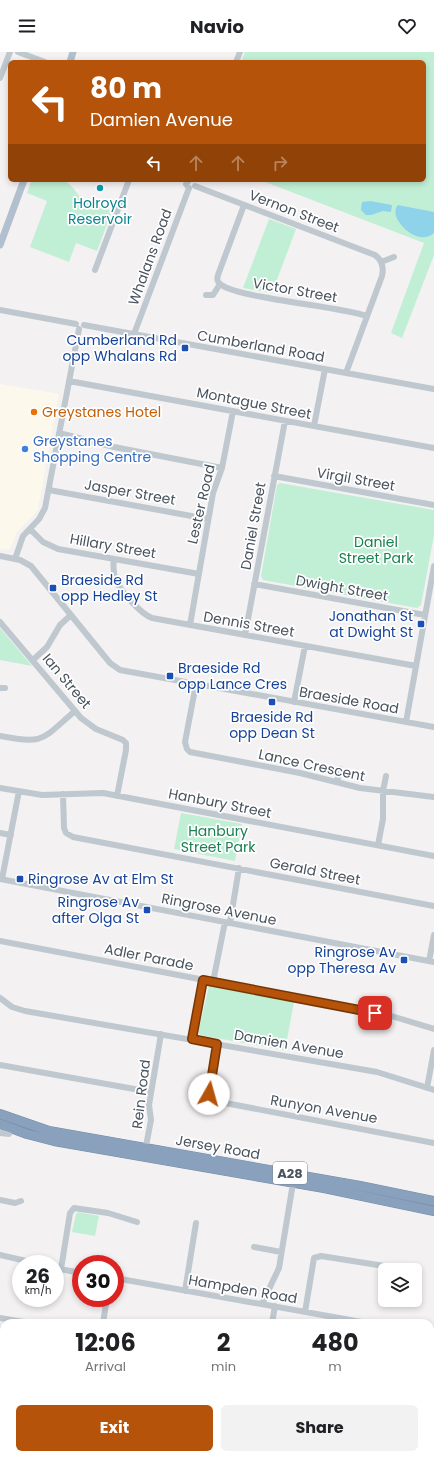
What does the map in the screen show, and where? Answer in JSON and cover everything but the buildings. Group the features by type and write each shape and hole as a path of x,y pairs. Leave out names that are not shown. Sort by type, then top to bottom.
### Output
{"highway":[{"name":"Jersey Road","path":"0,1114 44,1130 145,1153 434,1210"},
{"name":"Jersey Road","path":"0,1124 46,1140 145,1153 366,1187 434,1202"}],"main road":[{"path":"0,245 23,182"}],"street":[{"path":"0,78 10,52"},
{"path":"18,52 40,60"},
{"path":"95,270 128,182"},
{"name":"Vernon Street","path":"191,184 375,255 382,262"},
{"name":"Whalans Road","path":"134,334 191,184"},
{"path":"206,295 213,295 220,284 217,280 218,275 244,205"},
{"path":"346,373 382,276 382,262 394,257"},
{"name":"Victor Street","path":"220,284 243,293 366,316"},
{"name":"Cumberland Road","path":"0,310 80,326 134,334 434,389"},
{"path":"15,559 21,539 43,513 49,490 80,326"},
{"path":"314,426 325,369"},
{"name":"Montague Street","path":"69,381 434,448"},
{"name":"Lester Road","path":"190,625 213,493 222,468 233,411"},
{"name":"Daniel Street","path":"245,635 285,421"},
{"path":"59,433 114,447 222,468"},
{"name":"Virgil Street","path":"274,476 434,505"},
{"name":"Jasper Street","path":"49,490 208,518"},
{"name":"Hillary Street","path":"30,529 43,542 50,546 199,574"},
{"name":"Braeside Road","path":"0,556 24,562 32,568 110,663 118,669 434,727"},
{"name":"Dennis Street","path":"114,558 113,567 117,582 143,613 152,618 416,666"},
{"path":"406,722 434,566"},
{"name":"Dwight Street","path":"254,584 425,615"},
{"path":"33,660 48,647 60,625 71,615"},
{"name":"Ian Street","path":"0,622 75,711 96,729 128,740 117,796"},
{"path":"294,702 305,646"},
{"name":"Lance Crescent","path":"196,684 185,742 185,750 383,791 434,798"},
{"path":"0,736 29,741 39,740 75,711"},
{"path":"337,782 340,769"},
{"path":"378,845 383,819 383,791 386,776"},
{"name":"Hanbury Street","path":"0,788 42,795 98,793 434,856"},
{"path":"1,879 19,791"},
{"name":"Gerald Street","path":"63,794 64,828 66,833 71,836 434,906"},
{"path":"0,833 11,835"},
{"path":"213,982 239,868"},
{"name":"Ringrose Avenue","path":"1,879 432,961"},
{"path":"432,961 434,935"},
{"name":"Adler Parade","path":"0,941 388,1015 434,1029"},
{"path":"192,1039 203,980"},
{"name":"Damien Avenue","path":"0,998 12,1007 25,1011 380,1073 434,1090"},
{"name":"Rein Road","path":"145,1153 151,1120 149,1108 161,1034"},
{"path":"204,1104 211,1098 209,1089 217,1044"},
{"path":"427,1088 434,1050"},
{"path":"0,1066 152,1092"},
{"name":"Runyon Avenue","path":"211,1098 217,1101 434,1143"},
{"path":"0,1133 8,1134"},
{"path":"262,1304 275,1278 293,1183"},
{"path":"0,1200 15,1203 21,1201"},
{"path":"61,1255 71,1206 108,1213 136,1222"},
{"path":"185,1291 196,1223"},
{"path":"254,1247 281,1252"},
{"path":"0,1255 12,1258"},
{"path":"305,1312 314,1258 321,1256 378,1265"},
{"name":"Hampden Road","path":"124,1280 344,1319"},
{"path":"273,1319 275,1306"},
{"path":"104,1319 106,1307"}],"shaded area":[{"name":"Greystanes Shopping Centre","path":"0,384 59,394 38,509 17,532 10,549 7,550 0,549"}],"green space":[{"path":"245,52 434,52 434,255 402,338 391,333 424,243 265,182 426,182 426,60 242,60"},
{"path":"31,182 66,182 85,201 92,205 112,211 97,251 76,243 69,262 30,247 47,201 27,193"},
{"path":"269,219 296,229 272,293 243,288"},
{"name":"Daniel Street Park","path":"280,483 434,510 434,535 421,605 417,608 263,580 261,576 277,485"},
{"path":"0,628 32,666 0,660"},
{"name":"Hanbury Street Park","path":"181,813 242,824 235,861 174,849"},
{"path":"209,986 294,1002 285,1050 199,1034"},
{"path":"78,1212 99,1216 95,1236 72,1232 76,1214"}],"water":[{"path":"370,201 392,205 391,212 383,211 366,215 361,210 362,202"},
{"path":"398,205 434,212 434,233 427,237 420,237 405,229 396,216 395,210"}],"place":[{"name":"Holroyd Reservoir","path":"100,188"},
{"name":"Cumberland Rd opp Whalans Rd","path":"185,348"},
{"name":"Greystanes Hotel","path":"34,412"},
{"name":"Greystanes Shopping Centre","path":"25,449"},
{"name":"Braeside Rd opp Hedley St","path":"53,588"},
{"name":"Jonathan St at Dwight St","path":"421,624"},
{"name":"Braeside Rd opp Lance Cres","path":"170,676"},
{"name":"Braeside Rd opp Dean St","path":"272,702"},
{"name":"Ringrose Av at Elm St","path":"20,879"},
{"name":"Ringrose Av after Olga St","path":"147,910"},
{"name":"Ringrose Av opp Theresa Av","path":"404,960"}],"route":[{"path":"209,1094 217,1044 192,1039 203,980 375,1013"}]}
